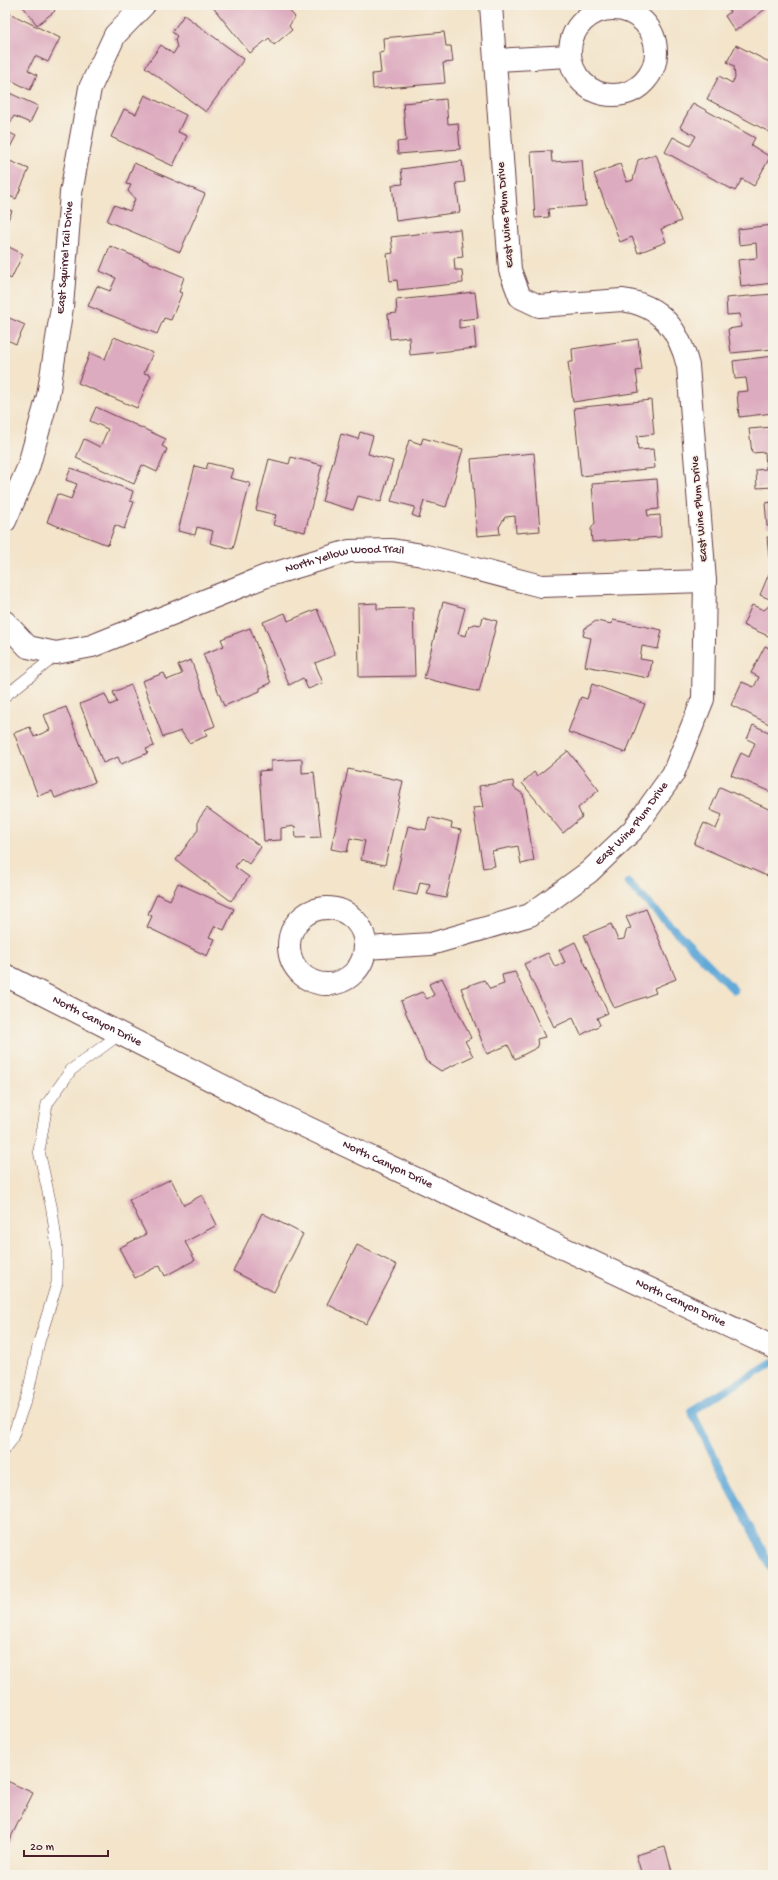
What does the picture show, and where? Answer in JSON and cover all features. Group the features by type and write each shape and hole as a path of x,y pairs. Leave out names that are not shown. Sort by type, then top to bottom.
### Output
{"street":[{"name":"East Squirrel Tail Drive","path":"5,521 28,468 48,396 62,307 71,193 90,88 115,35 144,5"},
{"name":"East Wine Plum Drive","path":"365,948 431,944 530,915 589,872 633,830 672,774 703,699 706,582 688,366 684,350 669,323 657,313 633,301 622,300 540,306 520,296 510,270 491,5"},
{"path":"496,60 569,56"},
{"name":"North Yellow Wood Trail","path":"6,623 28,647 60,653 92,646 266,576 349,551 392,550 422,555 541,586 706,582"},
{"name":"North Canyon Drive","path":"5,975 266,1108 773,1347"}],"lane":[{"path":"5,696 60,653"},
{"path":"5,1449 11,1441 28,1393 39,1342 56,1282 56,1247 52,1210 39,1151 47,1104 71,1070 120,1034"}],"building":[{"path":"22,5 51,5 55,11 37,25"},
{"path":"211,5 285,5 295,17 289,26 292,30 274,45 269,38 250,53"},
{"path":"725,5 771,5 735,31 725,16 730,12"},
{"path":"5,11 60,38 48,62 35,56 28,70 37,75 30,90 5,77"},
{"path":"184,15 244,59 206,112 145,67 161,45 173,54 177,48 175,39 177,36 172,32"},
{"path":"444,32 446,46 451,46 453,62 443,63 445,83 373,89 372,74 381,73 379,53 384,52 383,38"},
{"path":"736,45 773,64 773,134 707,99 719,76 732,83 735,78 734,66 727,62"},
{"path":"5,91 38,106 30,123 14,116 6,131 16,136 8,151 5,150"},
{"path":"145,95 186,115 178,132 187,136 173,166 111,137 124,109 136,114"},
{"path":"446,99 448,124 458,123 460,149 398,154 397,142 406,141 403,103"},
{"path":"693,103 755,138 751,145 770,157 754,186 742,179 735,191 665,152 673,137 690,146 696,136 680,127"},
{"path":"551,151 552,162 582,160 586,206 548,209 549,217 535,218 531,152"},
{"path":"656,154 681,221 661,229 666,242 638,253 632,237 620,242 594,174 620,164 627,182 633,180 638,160"},
{"path":"5,159 29,169 16,199 5,194"},
{"path":"462,161 465,182 456,183 460,212 396,221 392,185 403,184 401,169"},
{"path":"134,163 205,194 180,252 107,221 114,205 130,211 135,199 128,191 131,185 126,184"},
{"path":"5,208 12,211 5,226"},
{"path":"773,225 773,283 741,287 738,260 757,258 756,243 739,245 738,229"},
{"path":"460,229 463,257 454,258 455,270 462,270 463,283 398,290 397,280 390,281 387,254 393,253 391,237"},
{"path":"5,245 23,254 11,279 5,275"},
{"path":"110,246 184,277 179,292 182,293 171,320 164,318 157,334 88,306 97,286 110,291 116,278 100,271"},
{"path":"475,292 478,318 459,320 459,328 474,326 476,348 410,355 409,337 390,339 388,314 397,313 396,300"},
{"path":"773,294 773,349 731,353 728,329 741,327 740,314 727,315 726,298"},
{"path":"5,316 25,325 16,344 5,339"},
{"path":"114,337 153,353 144,373 151,375 137,408 78,383 90,353 105,359"},
{"path":"638,339 642,370 636,371 639,392 573,402 568,362 573,362 572,349"},
{"path":"773,356 773,413 739,417 737,392 748,391 746,378 735,379 733,361"},
{"path":"651,400 654,434 637,436 638,450 653,449 655,468 581,476 574,408"},
{"path":"96,407 166,439 162,446 167,449 157,472 142,465 134,484 76,458 84,439 100,447 108,429 90,421"},
{"path":"773,427 773,487 757,488 756,470 766,469 765,452 752,453 749,429"},
{"path":"360,432 373,436 368,454 393,461 381,502 358,496 353,510 322,501 341,434 358,439"},
{"path":"423,438 463,449 446,507 424,501 419,518 412,515 415,507 391,501 409,440 421,444"},
{"path":"534,453 540,531 516,533 515,516 505,517 499,527 500,534 477,536 471,459"},
{"path":"291,457 322,465 305,532 273,525 276,515 256,510 269,459 289,464"},
{"path":"208,463 233,469 230,478 250,483 233,549 210,543 213,531 197,527 195,535 178,531 195,466 206,469"},
{"path":"71,468 133,491 130,501 134,502 124,529 115,525 108,545 47,522 57,494 71,499 77,484 66,480"},
{"path":"657,479 659,509 647,510 648,516 660,515 661,537 592,542 591,529 595,523 592,484"},
{"path":"773,502 773,526 767,526 765,503"},
{"path":"773,536 773,555 769,556 767,537"},
{"path":"771,569 773,570 773,638 743,625 752,605 764,610 770,605 772,600 760,595"},
{"path":"443,602 465,608 458,634 466,636 469,626 475,624 481,625 483,617 497,621 479,692 424,678"},
{"path":"377,603 377,609 413,608 415,676 359,677 358,604"},
{"path":"317,609 335,655 315,663 323,683 308,689 303,678 289,685 263,622 285,613 288,621"},
{"path":"613,620 662,630 658,649 642,646 640,659 652,661 649,678 585,666 591,638 583,636 585,628 596,621 612,624"},
{"path":"250,628 271,683 260,688 260,691 224,706 203,654 224,646 221,639"},
{"path":"765,646 773,650 773,726 731,705 742,682 754,687 759,677 751,673"},
{"path":"191,660 215,726 205,730 207,736 189,743 181,731 163,737 142,681 164,673 167,680 182,674 178,665"},
{"path":"592,684 645,704 626,753 568,732 581,697 587,699"},
{"path":"131,685 154,746 146,749 148,753 121,764 118,757 103,763 80,704 105,694 110,705 117,702 113,692"},
{"path":"66,707 95,782 55,798 52,791 38,796 14,733 30,727 34,737 50,730 44,715"},
{"path":"753,725 773,734 773,793 731,775 741,753 749,757 755,743 747,739"},
{"path":"568,751 599,790 578,808 582,817 563,833 522,783 534,772 537,776"},
{"path":"302,759 302,773 314,772 321,837 296,838 295,826 281,828 281,840 264,841 259,771 271,770 271,761"},
{"path":"348,769 403,781 385,865 361,860 365,841 350,838 347,852 331,849"},
{"path":"513,781 514,788 523,794 534,861 521,864 518,846 492,851 495,866 483,868 473,808 483,807 479,786"},
{"path":"720,787 773,811 773,863 767,876 694,844 704,823 716,829 722,815 710,810"},
{"path":"207,808 261,847 249,864 241,858 235,867 249,877 231,901 176,860 198,830 198,820"},
{"path":"429,817 452,823 451,828 461,830 446,898 427,894 430,884 420,882 417,895 393,890 408,826 426,830"},
{"path":"178,883 234,909 224,930 215,926 209,937 215,939 207,956 147,927 152,916 148,914 157,894 170,900"},
{"path":"646,909 676,979 654,988 656,993 614,1008 584,935 611,924 618,940 624,939 627,929 631,928 626,917"},
{"path":"575,942 608,1013 597,1018 600,1025 581,1035 573,1018 554,1027 524,964 548,953 555,967 565,962 559,950"},
{"path":"515,972 545,1037 537,1039 538,1047 515,1059 508,1045 487,1054 461,988 484,980 490,989 504,984 502,975"},
{"path":"442,978 471,1038 465,1041 473,1056 441,1071 426,1061 401,1001 422,992 427,999 434,995 429,984"},
{"path":"171,1179 184,1205 202,1195 217,1225 185,1242 195,1260 165,1276 160,1265 135,1278 119,1248 146,1234 129,1200"},
{"path":"262,1213 303,1234 274,1292 233,1271"},
{"path":"357,1245 397,1265 366,1324 327,1304"},
{"path":"5,1780 33,1793 5,1849"},
{"path":"665,1847 673,1875 642,1875 636,1855"}],"waterway":[{"path":"628,883 734,990"},
{"path":"773,1362 691,1411 773,1571"}]}
